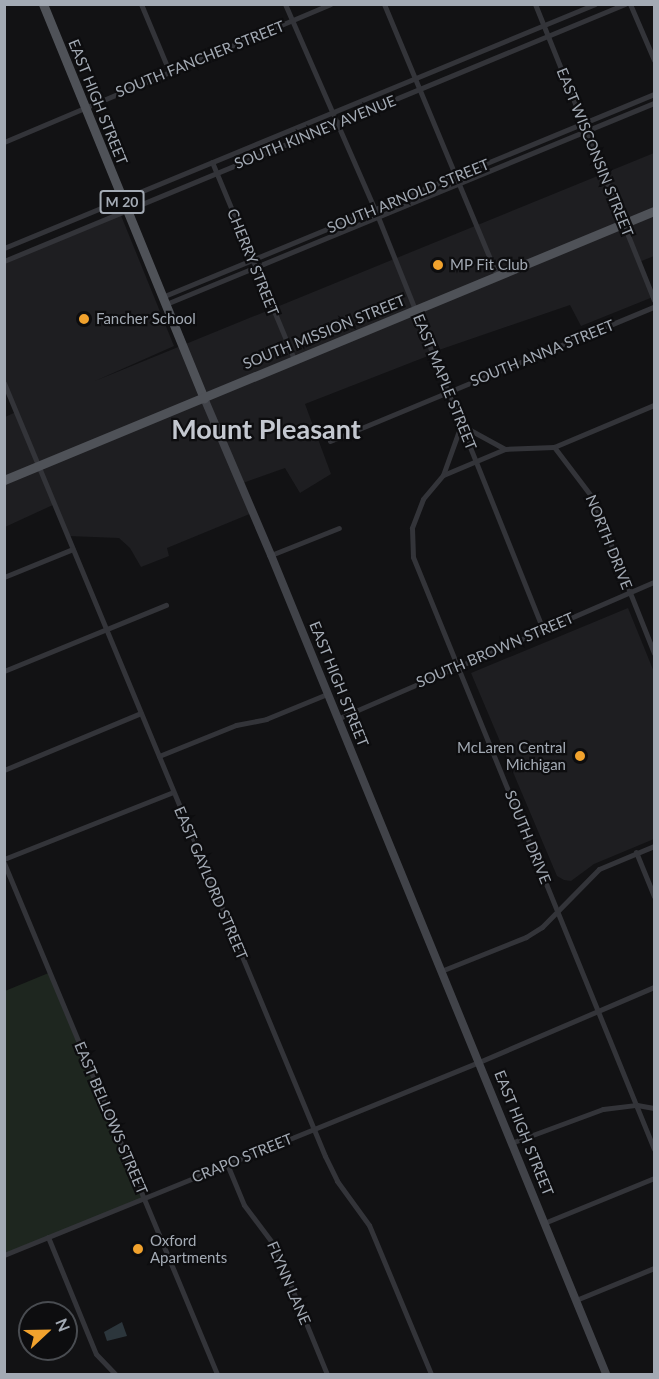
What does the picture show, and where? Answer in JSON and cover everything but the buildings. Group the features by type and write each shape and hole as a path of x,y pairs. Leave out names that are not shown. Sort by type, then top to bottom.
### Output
{"main road":[{"name":"EAST HIGH STREET","path":"43,4 121,200 204,398"},
{"name":"SOUTH MISSION STREET","path":"4,480 654,211"}],"street":[{"path":"141,4 169,71"},
{"name":"EAST MAPLE STREET","path":"285,4 378,217 543,630"},
{"name":"SOUTH FANCHER STREET","path":"4,142 330,4"},
{"path":"384,4 497,276"},
{"name":"EAST WISCONSIN STREET","path":"535,4 654,300"},
{"name":"SOUTH KINNEY AVENUE","path":"4,248 595,4"},
{"name":"SOUTH KINNEY AVENUE","path":"4,261 625,4"},
{"path":"630,4 654,60"},
{"name":"SOUTH ARNOLD STREET","path":"163,301 253,260 654,94"},
{"name":"SOUTH ARNOLD STREET","path":"163,301 256,267 654,103"},
{"name":"CHERRY STREET","path":"212,162 295,361"},
{"name":"SOUTH ANNA STREET","path":"330,441 654,307"},
{"name":"EAST GAYLORD STREET","path":"4,383 314,1129 337,1181 369,1225 431,1374"},
{"name":"EAST HIGH STREET","path":"204,398 271,555 606,1374"},
{"path":"476,460 505,449 554,447 654,405"},
{"path":"443,475 461,425 505,449"},
{"name":"NORTH DRIVE","path":"554,447 592,497 654,653"},
{"name":"SOUTH DRIVE","path":"476,460 443,475 423,499 416,512 411,544 412,557 459,665 600,1010 654,1149"},
{"path":"271,555 339,528"},
{"path":"4,577 73,549"},
{"name":"SOUTH BROWN STREET","path":"337,719 654,582"},
{"path":"4,671 166,605"},
{"path":"159,756 236,725 266,719 327,694"},
{"path":"4,770 141,713"},
{"path":"4,861 173,792"},
{"path":"441,971 526,937 542,927 599,869 654,846"},
{"path":"636,852 654,896"},
{"name":"EAST BELLOWS STREET","path":"4,861 217,1374"},
{"name":"CRAPO STREET","path":"4,1255 479,1062 654,987"},
{"path":"511,1143 603,1108 637,1105 654,1108"},
{"name":"FLYNN LANE","path":"227,1164 244,1205 274,1245 327,1374"},
{"path":"544,1223 654,1178"},
{"path":"48,1238 96,1354 115,1374"},
{"path":"576,1300 654,1268"}],"shaded area":[{"path":"654,153 654,256 639,262 653,297 581,326 570,305 433,352 433,354 305,404 331,474 300,493 285,468 240,484 252,513 167,548 169,556 141,567 130,548 119,538 68,536 55,504 5,527 5,417 16,412 5,383 5,261 120,213 174,346 95,381"},
{"name":"McLaren Central Michigan","path":"628,608 654,672 654,839 594,864 571,881 564,880 557,876 471,673"},
{"path":"51,972 145,1198 5,1255 5,991"},
{"path":"122,1322 127,1336 107,1341 104,1332"}],"place":[{"name":"MP Fit Club","path":"438,265"},
{"name":"Fancher School","path":"84,319"},
{"name":"McLaren Central Michigan","path":"580,756"},
{"name":"Oxford Apartments","path":"138,1249"}],"district":[{"name":"Mount Pleasant","path":"266,429"}]}
